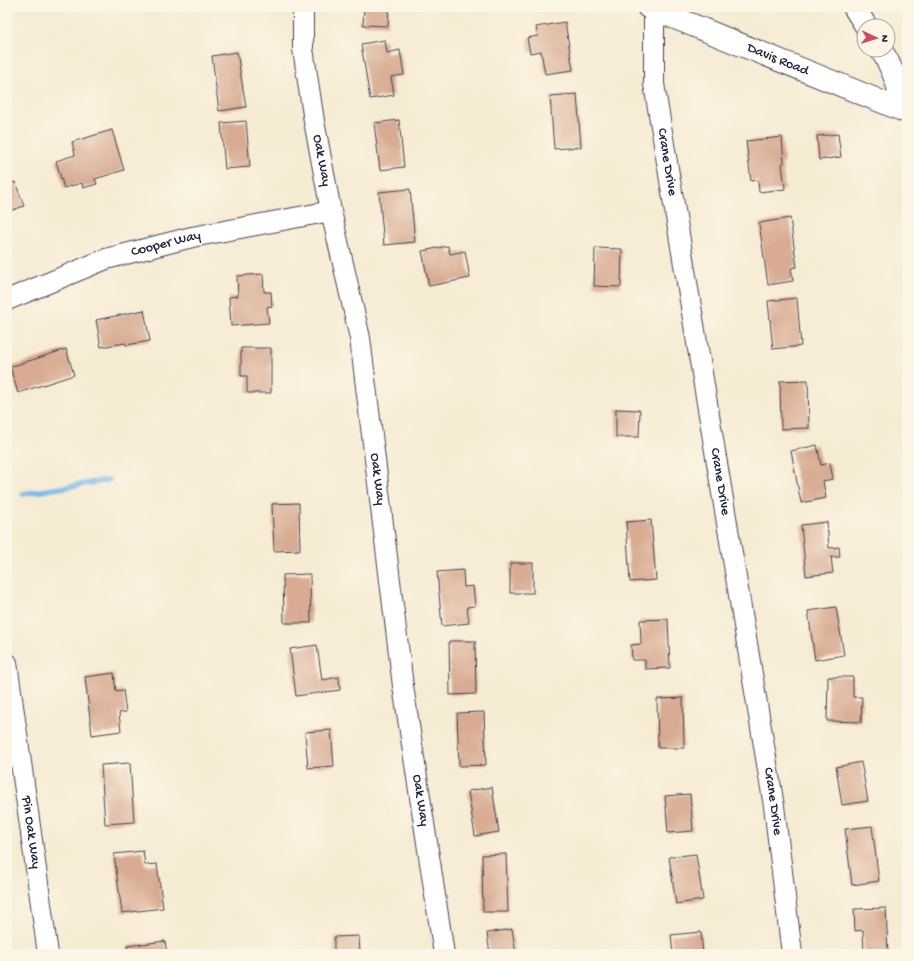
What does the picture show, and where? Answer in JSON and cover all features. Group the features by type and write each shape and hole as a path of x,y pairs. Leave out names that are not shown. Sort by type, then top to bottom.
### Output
{"street":[{"name":"Oak Way","path":"303,7 303,49 314,121 360,338 403,686 444,954"},
{"path":"854,7 861,18"},
{"name":"Davis Road","path":"651,8 905,111"},
{"name":"Crane Drive","path":"651,8 654,84 774,806 792,954"},
{"path":"886,58 899,87 905,111"},
{"name":"Cooper Way","path":"7,300 106,259 192,237 332,211"},
{"name":"Pin Oak Way","path":"7,663 48,954"}],"building":[{"path":"364,7 389,7 388,26 363,25"},
{"path":"565,22 573,70 545,74 541,51 530,53 527,38 538,36 536,27"},
{"path":"385,40 387,53 400,50 404,75 391,77 394,95 370,99 361,44"},
{"path":"237,52 246,107 219,111 212,56"},
{"path":"577,94 581,147 554,149 550,96"},
{"path":"399,120 404,167 380,170 374,123"},
{"path":"246,121 250,167 225,169 221,123"},
{"path":"112,130 124,170 95,179 97,184 83,188 82,183 64,188 56,161 75,155 72,142"},
{"path":"838,134 841,157 819,160 817,136"},
{"path":"782,137 784,163 782,164 785,189 759,192 758,180 751,181 746,141"},
{"path":"15,182 24,206 7,212 7,185"},
{"path":"410,189 415,242 384,245 379,192"},
{"path":"790,218 797,267 791,268 793,281 768,285 759,223"},
{"path":"448,246 450,254 465,251 470,278 429,286 422,251"},
{"path":"595,248 622,249 621,287 594,286"},
{"path":"263,274 264,292 271,292 272,306 267,307 269,323 231,326 229,297 238,296 237,276"},
{"path":"797,298 801,346 773,349 768,301"},
{"path":"144,310 150,341 101,347 96,320"},
{"path":"241,348 271,348 271,393 247,393 247,376 241,376"},
{"path":"66,349 74,375 18,393 10,367"},
{"path":"808,380 809,428 781,429 780,381"},
{"path":"616,409 640,410 639,437 616,437"},
{"path":"817,445 821,465 830,463 833,479 823,481 826,498 801,503 791,451"},
{"path":"299,503 300,550 274,551 272,504"},
{"path":"651,520 656,580 630,582 626,522"},
{"path":"827,522 829,548 839,547 840,557 831,557 833,573 806,576 801,525"},
{"path":"510,563 533,563 533,593 510,593"},
{"path":"463,570 464,587 473,586 475,606 467,607 469,623 442,626 437,572"},
{"path":"310,574 311,623 284,623 283,575"},
{"path":"836,607 844,655 815,660 808,611"},
{"path":"668,619 670,668 645,669 645,660 632,660 631,645 641,644 640,620"},
{"path":"449,641 475,641 476,694 450,695"},
{"path":"317,645 322,680 339,677 340,690 296,696 290,649"},
{"path":"114,673 116,691 123,690 126,712 119,713 121,731 92,735 85,677"},
{"path":"828,677 853,677 853,697 862,697 861,722 827,721"},
{"path":"683,698 684,748 658,748 657,699"},
{"path":"484,712 486,765 459,766 457,713"},
{"path":"331,730 334,766 308,768 305,732"},
{"path":"861,762 868,801 842,805 836,767"},
{"path":"130,763 134,822 105,824 101,765"},
{"path":"492,787 499,832 475,836 468,791"},
{"path":"690,794 693,831 668,833 665,796"},
{"path":"872,826 879,881 852,885 845,829"},
{"path":"143,851 145,865 157,864 163,908 122,913 114,854"},
{"path":"506,854 508,912 483,912 482,855"},
{"path":"696,854 703,900 676,904 669,857"},
{"path":"886,908 888,954 864,954 863,930 855,931 854,909"},
{"path":"512,929 516,954 490,954 487,933"},
{"path":"701,932 703,954 673,954 671,935"},
{"path":"359,936 360,954 334,954 334,937"},
{"path":"165,941 167,954 128,954 127,946"}],"waterway":[{"path":"23,494 109,480"}]}
